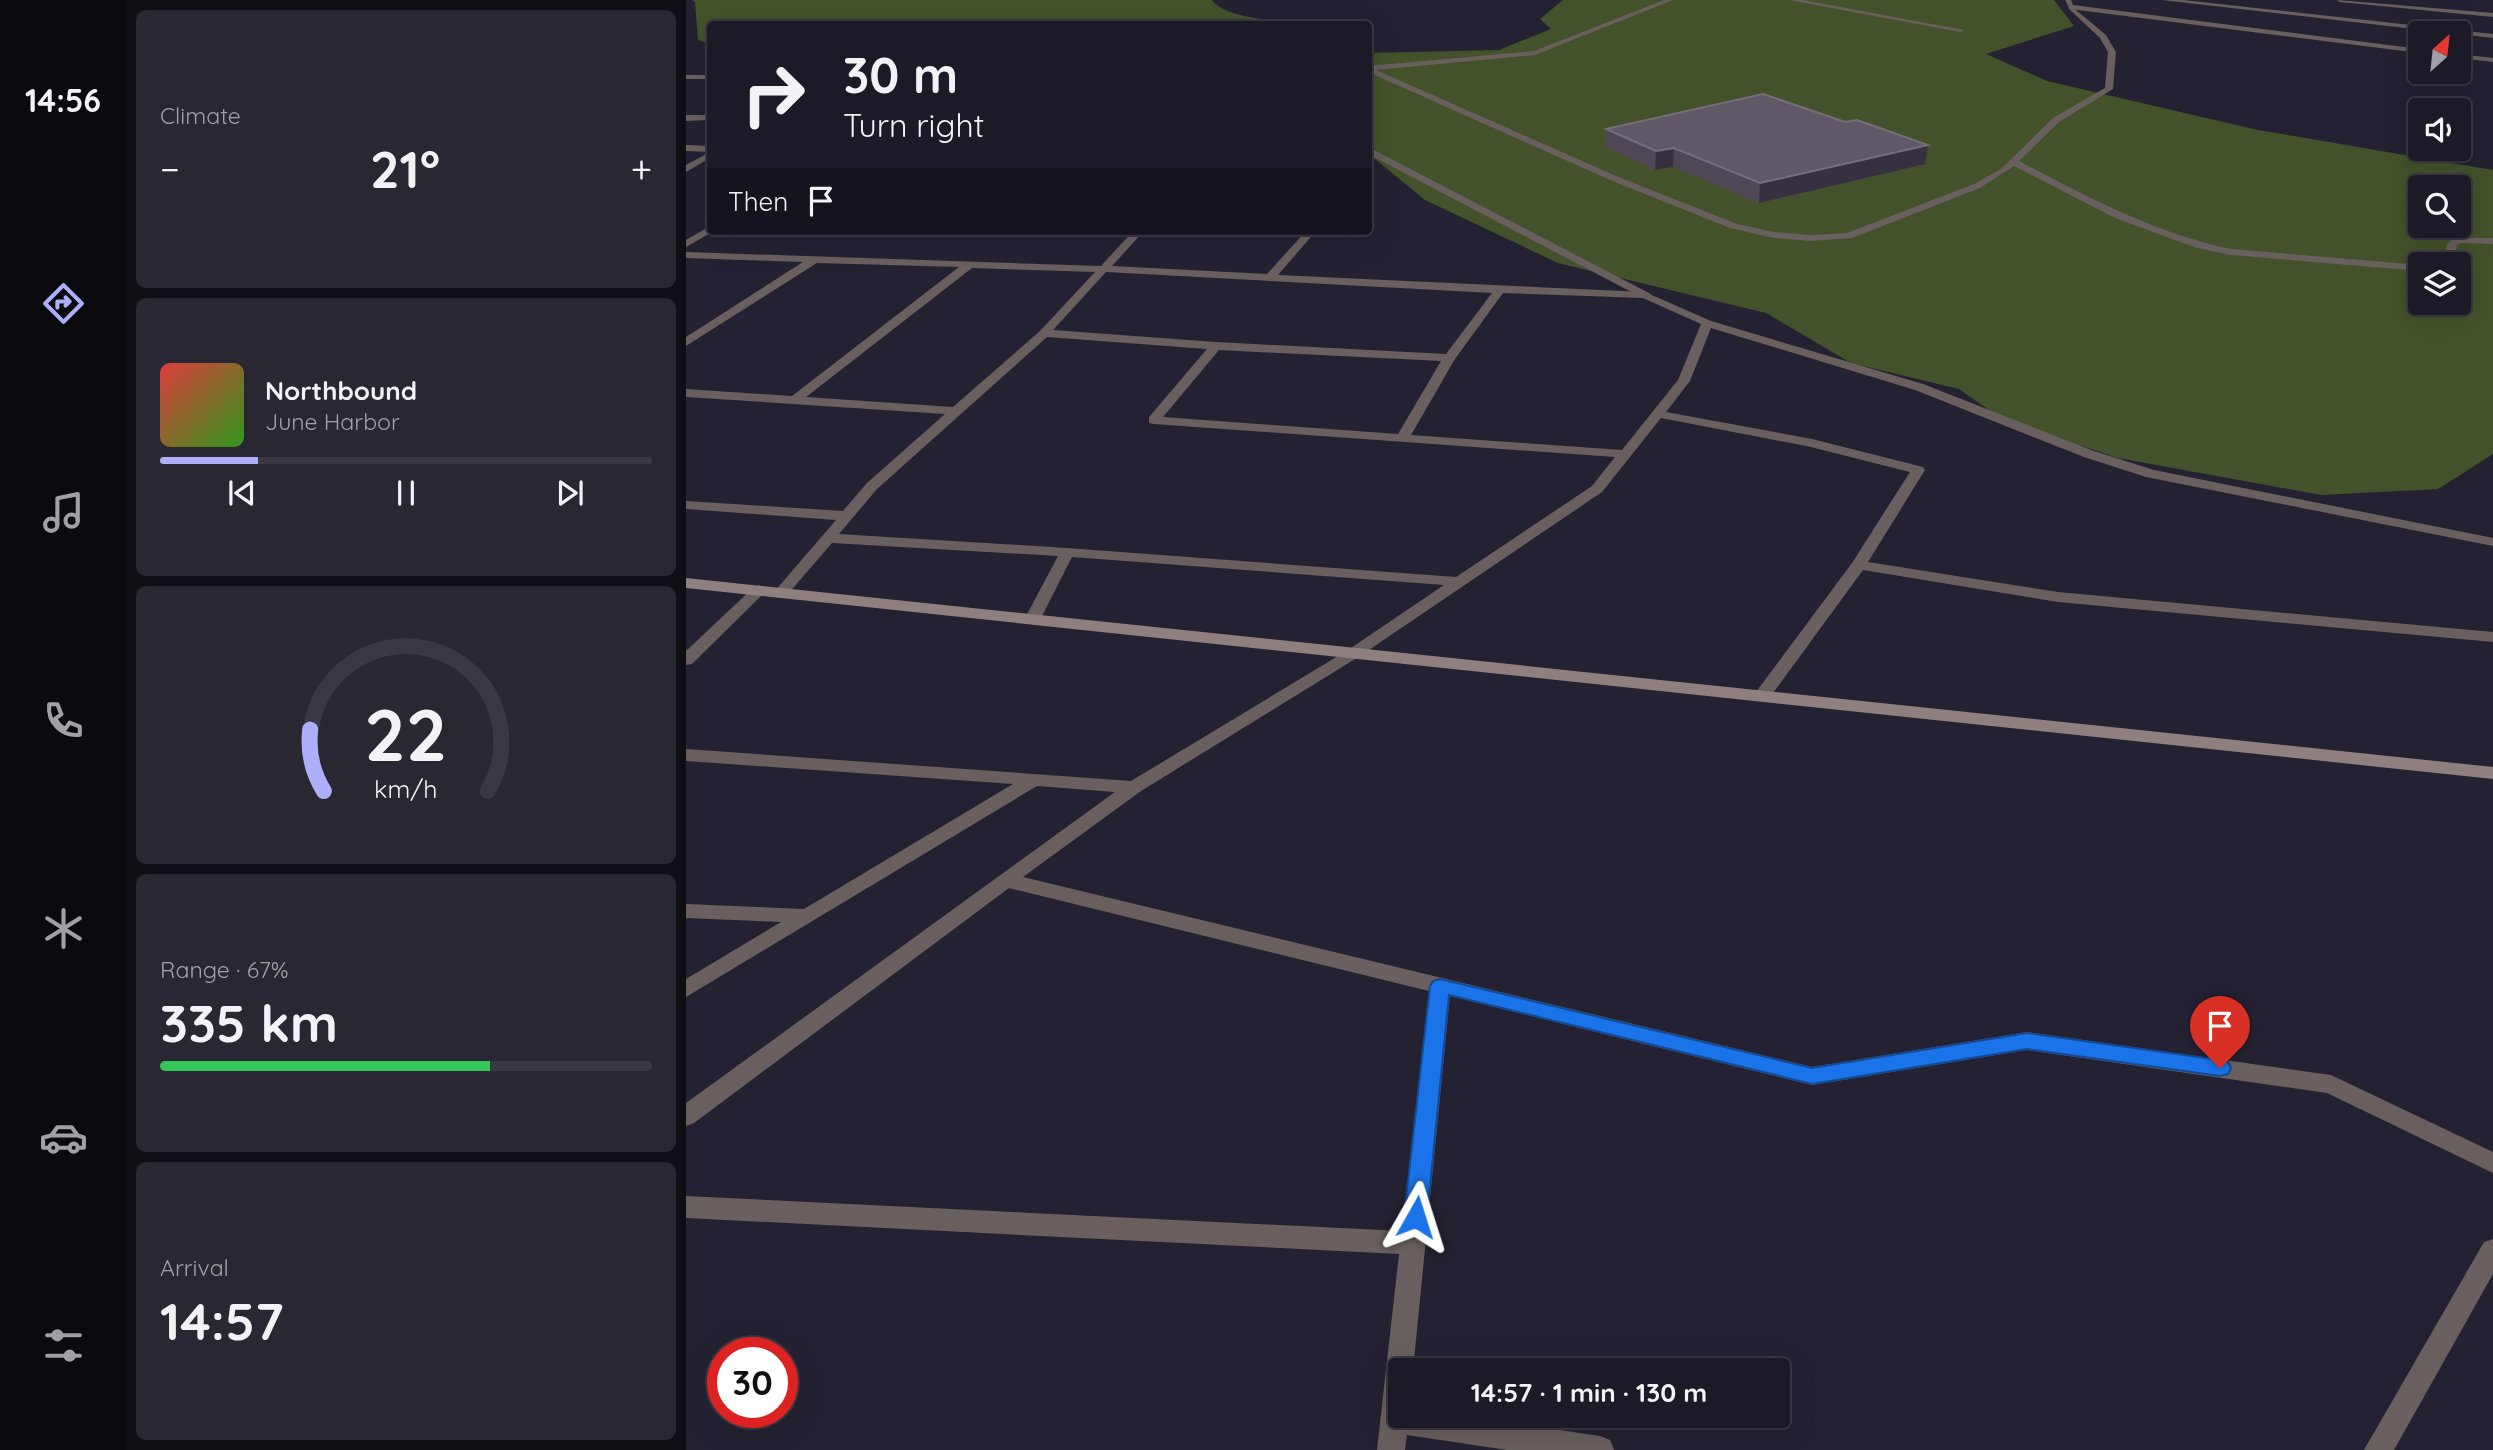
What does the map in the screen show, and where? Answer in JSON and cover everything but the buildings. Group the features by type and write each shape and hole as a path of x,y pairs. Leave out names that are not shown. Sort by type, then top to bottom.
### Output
{"street":[{"path":"1792,0 1960,30"},
{"path":"2165,0 2493,36"},
{"path":"2340,0 2415,4 2493,16"},
{"path":"1372,69 1535,53 1663,1"},
{"path":"1372,71 1614,178 1734,226 1774,235 1810,238 1848,236 1977,186 2004,171 2056,120 2109,89 2112,52 2104,37 2069,3"},
{"path":"2069,3 2408,49"},
{"path":"1846,10 1909,12"},
{"path":"2285,34 2296,15"},
{"path":"2471,57 2493,60"},
{"path":"686,76 707,77"},
{"path":"686,118 707,118"},
{"path":"686,148 707,149"},
{"path":"1372,152 1645,295 1707,323 1919,387 2089,454 2138,470 2493,542"},
{"path":"686,169 707,157"},
{"path":"2013,162 2134,224 2201,247 2408,267"},
{"path":"686,244 707,231"},
{"path":"782,592 872,486 1044,333 1135,235"},
{"path":"1270,278 1308,235"},
{"path":"2450,252 2452,244 2459,240 2493,241"},
{"path":"686,255 1104,269 1645,295"},
{"path":"686,342 815,259"},
{"path":"795,400 970,264"},
{"path":"1402,438 1449,358 1500,290"},
{"path":"686,1116 1134,787 1354,653 1597,489 1684,381 1707,323"},
{"path":"1044,333 1216,346 1449,358"},
{"path":"1216,346 1154,420 1626,454"},
{"path":"686,393 956,411"},
{"path":"1658,414 1812,443 1919,470 1859,565 1762,696"},
{"path":"686,505 846,516"},
{"path":"828,538 1067,552 1459,582"},
{"path":"1032,618 1067,552"},
{"path":"1859,565 2058,597 2493,637"},
{"path":"686,583 2493,773"},
{"path":"686,660 760,590"},
{"path":"686,755 1134,787"},
{"path":"686,989 1034,780"},
{"path":"1006,880 1812,1076 2027,1041 2330,1084 2493,1163"},
{"path":"688,914 807,916"},
{"path":"1401,1358 1440,986"},
{"path":"686,1207 1413,1243"},
{"path":"2378,1450 2493,1250"},
{"path":"1391,1450 1394,1428"},
{"path":"1455,1428 1600,1450"}],"green space":[{"path":"692,0 1212,0 1231,12 1279,21 707,21 707,43 698,40 695,2"},
{"path":"1563,0 2054,0 2074,26 1986,54 2047,81 2258,130 2408,156 2408,161 2440,161 2493,170 2493,454 2438,489 2321,495 2118,458 2003,420 1959,389 1851,363 1766,313 1558,263 1425,200 1372,156 1372,53 1499,50 1551,29 1540,19"}],"route":[{"path":"1416,1217 1440,986 1812,1076 2027,1041 2220,1068"}]}
